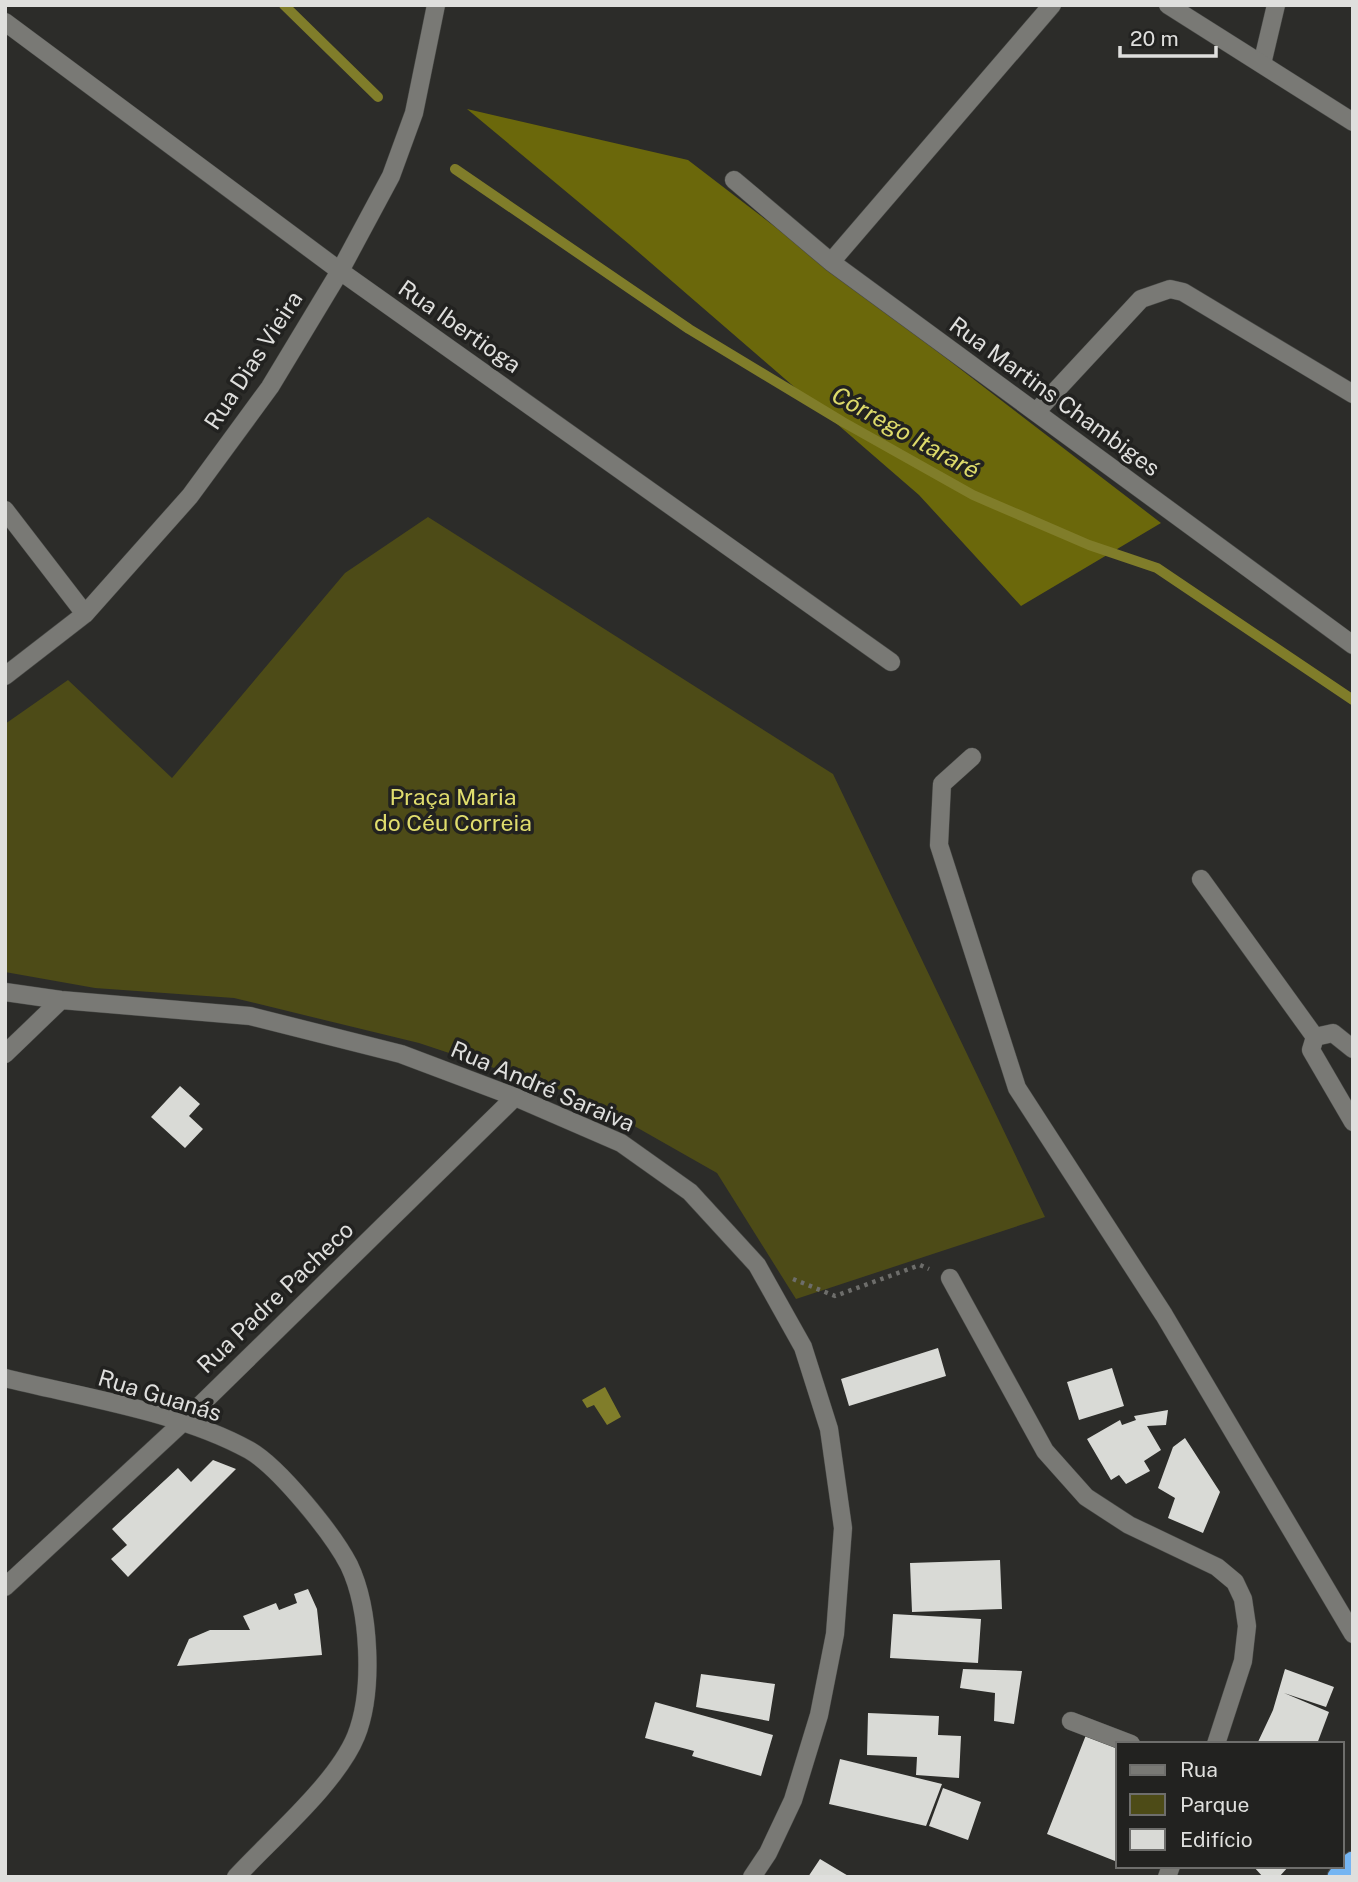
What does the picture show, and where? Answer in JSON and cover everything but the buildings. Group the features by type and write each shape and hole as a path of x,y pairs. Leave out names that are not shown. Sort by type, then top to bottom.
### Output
{"highway":[{"path":"1338,1877 1353,1862"}],"street":[{"name":"Rua Dias Vieira","path":"5,676 85,614 190,496 270,387 340,271 391,176 414,113 436,5"},
{"path":"831,262 1052,5"},
{"path":"1168,5 1353,121"},
{"path":"1262,64 1276,5"},
{"name":"Rua Ibertioga","path":"5,22 340,271 891,663"},
{"name":"Rua Martins Chambiges","path":"734,180 831,262 1353,645"},
{"path":"1036,412 1141,299 1170,289 1183,292 1353,394"},
{"path":"5,510 85,614"},
{"path":"972,757 942,784 939,845 1017,1088 1164,1315 1353,1634"},
{"path":"1201,878 1315,1037"},
{"name":"Rua André Saraiva","path":"5,992 61,1000 250,1016 401,1054 515,1097 621,1143 690,1192 757,1265 803,1347 829,1429 843,1528 835,1634 819,1715 793,1800 768,1853 752,1877"},
{"path":"5,1054 61,1000"},
{"path":"1315,1037 1333,1032 1353,1049"},
{"path":"1315,1037 1311,1050 1316,1062 1353,1122"},
{"name":"Rua Padre Pacheco","path":"5,1587 182,1423 515,1097"},
{"path":"950,1278 1045,1451 1086,1497 1129,1525 1217,1567 1235,1582 1243,1599 1247,1626 1243,1661 1217,1742"},
{"name":"Rua Guanás","path":"5,1378 182,1423 250,1451 297,1491 349,1566 367,1633 367,1699 355,1738 328,1780 236,1877"},
{"path":"1071,1721 1126,1742"}],"path":[{"path":"757,1265 835,1296 920,1265 950,1278"}],"green space":[{"name":"Praça Maria do Céu Correia","path":"428,517 833,774 1045,1217 796,1299 717,1173 585,1098 419,1043 234,998 95,988 5,972 5,724 68,680 172,778 345,573"}],"shaded area":[{"path":"467,109 688,160 1161,523 1021,606 919,495 629,244"},
{"path":"605,1387 621,1417 607,1425 594,1405 587,1408 582,1400"}],"waterway":[{"name":"Córrego Itararé","path":"284,5 378,97"},
{"name":"Córrego Itararé","path":"455,169 689,329 843,422 973,495 1089,545 1157,568 1353,700"}]}
